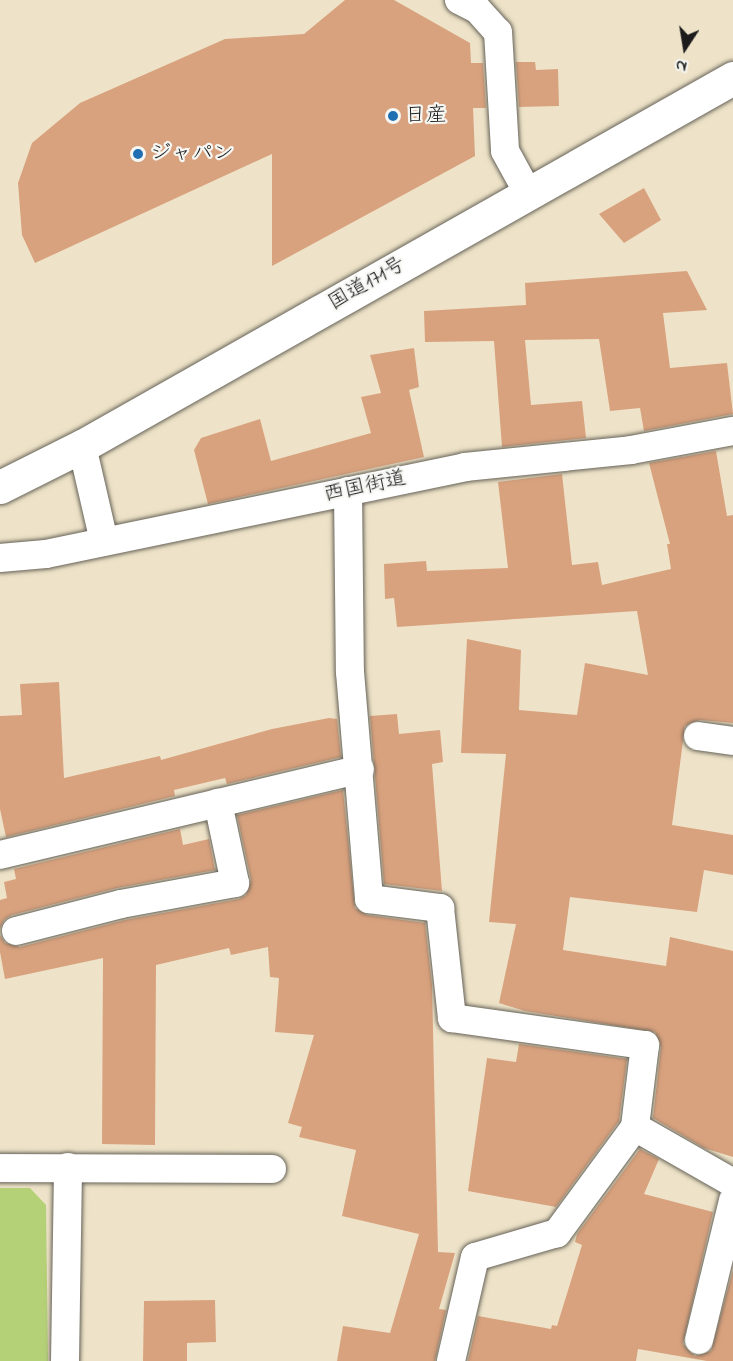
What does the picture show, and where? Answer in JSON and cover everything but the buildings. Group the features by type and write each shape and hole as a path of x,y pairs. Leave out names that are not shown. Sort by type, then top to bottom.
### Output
{"highway":[{"name":"国道171号","path":"0,487 82,446 733,78"}],"street":[{"path":"459,0 477,9 498,32 505,151 528,193"},
{"name":"西国街道","path":"0,558 104,541 465,467 631,450 733,430"},
{"path":"82,446 104,541"},
{"path":"348,491 350,672 360,769 369,899 440,908 452,1018 645,1045 634,1127 557,1233 475,1257 451,1361"},
{"path":"698,736 733,741"},
{"path":"0,855 360,769"},
{"path":"16,931 121,904 235,883 218,803"},
{"path":"634,1127 733,1184"},
{"path":"65,1361 68,1167"},
{"path":"0,1168 272,1169"},
{"path":"699,1340 733,1200"}],"green space":[{"path":"0,1188 30,1188 46,1205 48,1361 0,1361"}],"place":[{"name":"日産","path":"393,116"},
{"name":"ジャパン","path":"138,154"}]}
